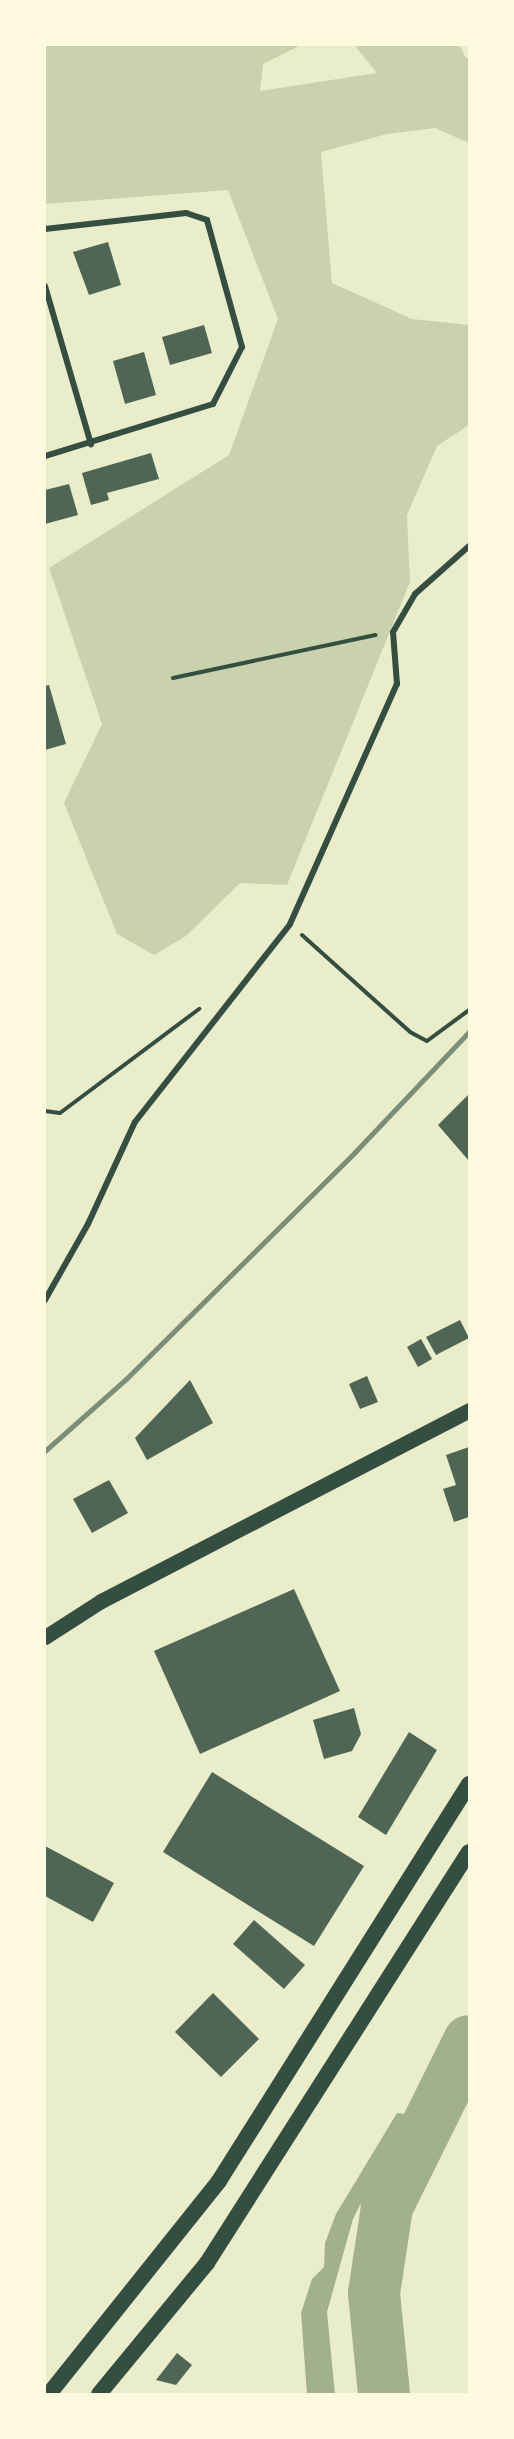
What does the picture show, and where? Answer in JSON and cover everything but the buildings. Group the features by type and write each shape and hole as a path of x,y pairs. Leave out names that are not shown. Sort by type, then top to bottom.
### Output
{"highway":[{"path":"49,2394 219,2181 469,1784"},
{"path":"99,2394 207,2263 469,1852"}],"main road":[{"path":"45,1637 111,1595 469,1410"}],"street":[{"path":"45,229 186,213 207,220 242,347 213,404 91,444 45,456"},
{"path":"45,286 91,444"},
{"path":"45,1300 88,1224 135,1122 291,924 398,684 393,632 415,594 469,546"}],"path":[{"path":"173,678 393,632"},
{"path":"291,924 410,1032 427,1041 469,1010"},
{"path":"45,1111 60,1113 209,1001"}],"shaded area":[{"path":"45,45 301,45 263,64 260,91 377,73 354,45 459,45 466,58 469,58 469,143 435,128 387,134 321,152 332,283 412,319 469,325 469,425 437,446 407,515 410,582 287,885 240,883 186,936 154,955 117,934 64,803 102,724 49,568 229,455 278,319 228,190 45,204"},
{"path":"397,2113 414,2115 397,2173 379,2206 375,2201 360,2205 353,2219 327,2312 335,2394 307,2394 301,2313 312,2279 324,2267 325,2243 336,2214"}],"waterway":[{"path":"384,2394 374,2293 387,2207 469,2041"}],"railway":[{"path":"45,1451 126,1379 355,1152 469,1032"}]}
